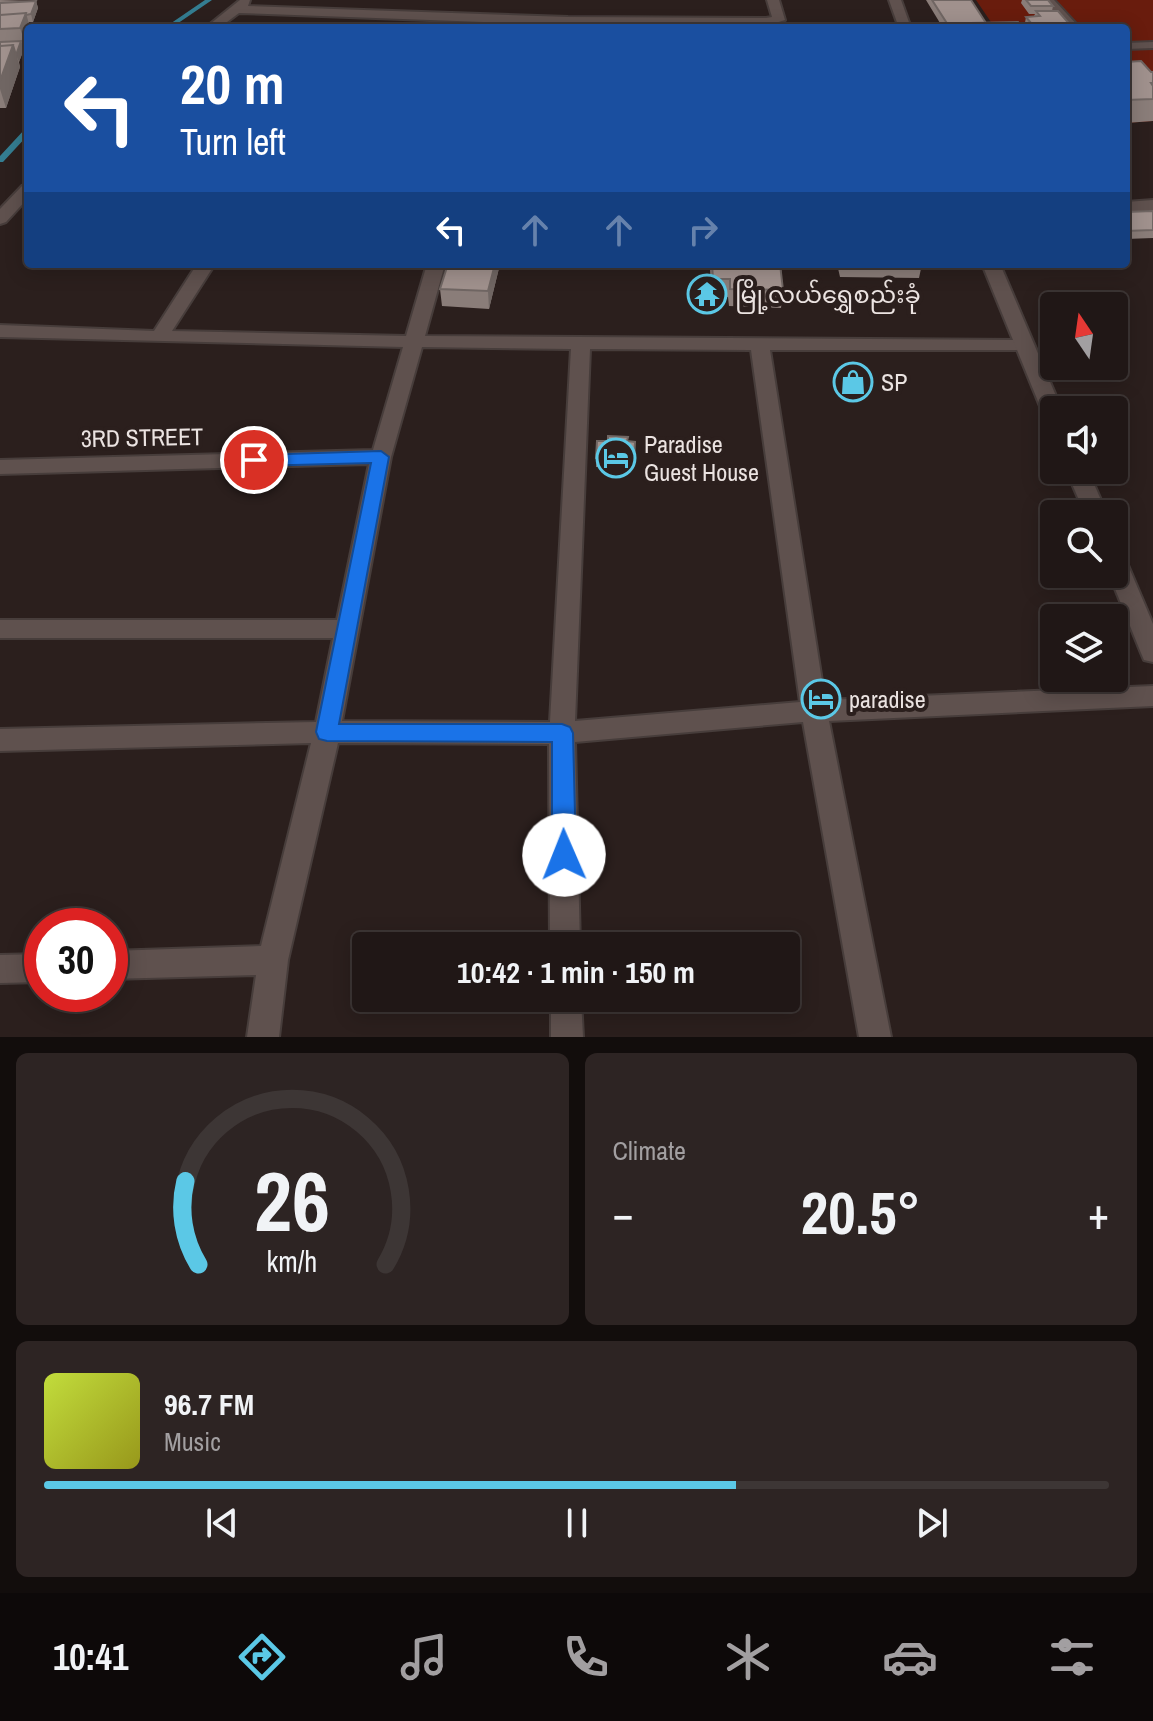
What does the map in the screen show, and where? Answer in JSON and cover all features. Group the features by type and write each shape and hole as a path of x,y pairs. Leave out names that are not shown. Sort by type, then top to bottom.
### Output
{"street":[{"path":"216,24 248,0"},
{"path":"405,24 431,0"},
{"path":"235,9 567,20 766,22 779,20 773,0"},
{"path":"895,0 904,24"},
{"path":"0,219 24,193"},
{"path":"1130,207 1153,205"},
{"path":"159,337 203,268"},
{"path":"263,1037 273,960 327,732 381,457 435,268"},
{"path":"993,268 1046,396"},
{"path":"0,331 412,341 1024,344"},
{"path":"565,932 562,733 581,342"},
{"path":"760,344 814,711 875,1037"},
{"name":"3RD STREET","path":"0,467 381,457"},
{"path":"1126,588 1153,653"},
{"path":"0,629 347,629"},
{"path":"0,740 327,732 562,733 814,711 1153,696"},
{"path":"128,964 273,960"},
{"path":"0,969 24,968"},
{"path":"566,1012 567,1037"}],"lane":[{"path":"1048,0 1071,24"},
{"path":"1130,46 1153,45"}],"shaded area":[{"path":"976,0 1153,0 1153,121 1130,123 1130,24 992,24"}],"building":[{"path":"932,0 971,0 986,23 972,24 947,24"},
{"path":"1026,0 1048,0 1053,6 1031,6"},
{"path":"36,1 31,14 0,15 0,3"},
{"path":"1036,11 1058,11 1069,24 1032,24 1026,17 1040,16"},
{"path":"26,13 20,28 0,29 0,15"},
{"path":"1018,22 1019,24 973,24"},
{"path":"21,41 16,55 13,45 0,46 0,42"},
{"path":"13,45 0,81 0,46"},
{"path":"1141,61 1153,72 1153,99 1130,100 1130,62"},
{"path":"1153,211 1153,230 1130,231 1130,212"},
{"path":"447,268 494,268 488,291 440,289"},
{"path":"712,268 780,268 783,290 730,289 730,279 713,279"},
{"path":"608,436 628,437 627,441 635,442 634,459 596,458 597,441 608,441"}],"waterway":[{"path":"173,24 209,0"},
{"path":"0,160 24,135"}],"place":[{"name":"မြို့လယ်ရွှေစည်းခုံ","path":"707,294"},
{"name":"SP","path":"853,382"},
{"name":"Paradise Guest House","path":"616,458"},
{"name":"paradise","path":"821,699"}],"route":[{"path":"254,460 381,457 327,732 562,733 564,855"}]}
